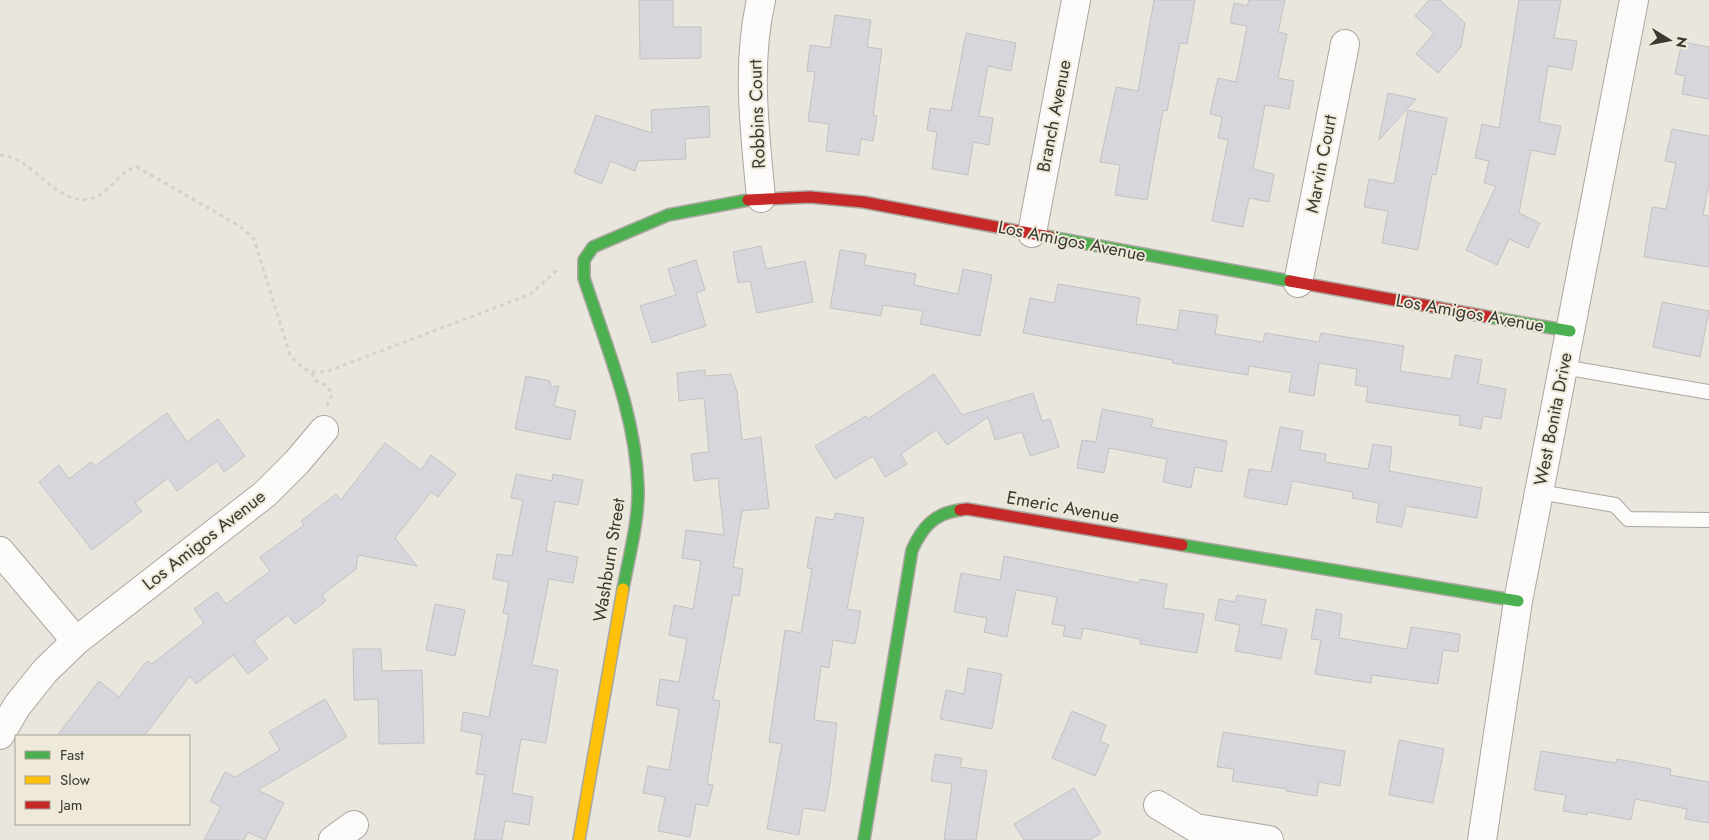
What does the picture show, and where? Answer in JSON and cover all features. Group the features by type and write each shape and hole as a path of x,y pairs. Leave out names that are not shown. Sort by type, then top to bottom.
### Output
{"street":[{"name":"Robbins Court","path":"761,0 756,25 752,87 761,198"},
{"name":"Branch Avenue","path":"1032,233 1076,0"},
{"name":"West Bonita Drive","path":"1482,840 1518,601 1634,0"},
{"name":"Marvin Court","path":"1298,283 1344,44"},
{"name":"Los Amigos Avenue","path":"584,260 593,247 668,215 761,198 810,198 863,202 1298,283 1570,331"},
{"name":"Washburn Street","path":"580,840 634,535 638,489 635,446 625,403 584,278 584,260"},
{"name":"Los Amigos Avenue","path":"0,735 17,706 45,671 76,641 264,494 297,462 325,419"},
{"name":"Emeric Avenue","path":"864,840 912,550 920,532 932,518 949,510 967,509 1518,601"},
{"path":"0,551 76,641"},
{"path":"1158,805 1196,828 1269,840"}],"lane":[{"path":"1563,367 1709,392"},
{"path":"1539,492 1615,505 1628,519 1709,520"}],"path":[{"path":"0,155 12,158 63,194 78,199 90,199 103,193 118,181 125,172 136,167 241,227 254,239 290,355 302,368 312,373 328,371 531,294 554,270 584,260"},
{"path":"312,373 314,380 327,386 332,394 325,419"}],"building":[{"path":"639,0 673,0 673,27 701,27 701,58 640,59"},
{"path":"1154,0 1195,0 1187,44 1180,43 1167,111 1163,110 1147,200 1115,195 1120,165 1100,162 1116,87 1138,91"},
{"path":"1249,0 1285,0 1278,32 1287,34 1278,78 1294,81 1289,109 1265,105 1253,169 1274,174 1269,202 1249,198 1243,227 1212,221 1228,140 1218,138 1222,117 1210,114 1218,78 1236,82 1247,26 1230,23 1234,3 1247,6"},
{"path":"1429,0 1440,0 1465,23 1461,47 1438,73 1416,54 1434,33 1415,16"},
{"path":"1519,0 1561,0 1554,38 1577,41 1572,70 1548,66 1539,122 1561,126 1555,155 1531,150 1519,213 1540,223 1528,248 1509,239 1497,265 1466,250 1496,186 1484,183 1489,161 1475,158 1482,124 1499,128"},
{"path":"835,15 871,20 867,47 882,49 873,115 877,116 873,141 861,139 859,155 826,151 829,124 808,121 815,72 807,71 810,45 830,48"},
{"path":"966,33 1016,43 1011,71 988,66 979,116 993,118 989,145 973,142 968,175 932,169 937,132 927,130 930,108 951,111"},
{"path":"1682,42 1709,47 1709,99 1682,94 1685,76 1675,74"},
{"path":"1388,93 1416,99 1379,140"},
{"path":"709,106 710,137 685,139 686,159 638,161 635,171 610,161 602,184 574,173 596,115 652,133 651,110"},
{"path":"1408,110 1447,118 1436,175 1432,174 1418,250 1382,243 1388,211 1364,207 1369,179 1394,184"},
{"path":"1672,129 1709,136 1709,183 1703,215 1709,216 1709,267 1644,257 1652,207 1666,209 1676,163 1665,161"},
{"path":"761,246 766,269 805,261 813,302 757,313 750,281 738,283 733,252"},
{"path":"840,250 866,254 864,265 916,274 914,285 958,294 963,269 992,275 980,336 920,324 923,311 883,305 881,316 830,308"},
{"path":"696,260 705,290 696,293 706,326 652,343 640,306 676,295 668,269"},
{"path":"1058,284 1140,298 1136,324 1177,330 1180,310 1218,315 1215,334 1263,342 1265,333 1319,342 1321,333 1404,346 1400,371 1451,379 1455,355 1482,360 1478,384 1506,389 1501,419 1483,416 1481,429 1459,425 1460,416 1366,402 1368,387 1355,385 1357,369 1319,363 1314,396 1289,392 1292,373 1249,366 1248,375 1172,363 1173,360 1023,333 1030,298 1054,303"},
{"path":"1662,302 1709,311 1700,357 1653,347"},
{"path":"705,370 705,376 731,374 737,392 742,440 761,437 769,508 742,511 733,567 743,569 739,596 733,595 713,700 720,701 707,784 713,785 708,806 696,804 690,837 658,831 665,797 643,793 648,766 669,770 679,709 656,705 660,679 679,682 687,639 669,635 674,605 693,609 701,561 682,558 686,530 724,535 718,478 694,481 691,454 709,452 704,398 679,401 677,373"},
{"path":"934,374 962,415 1033,393 1042,421 1050,419 1059,447 1030,456 1022,432 995,440 988,417 947,445 936,430 901,454 907,464 885,477 873,456 835,479 815,446 866,416 868,419"},
{"path":"526,376 550,381 551,387 559,386 554,406 576,411 570,440 515,429"},
{"path":"1102,409 1153,419 1151,427 1227,441 1222,472 1195,467 1191,488 1163,482 1167,459 1109,448 1104,473 1077,468 1082,440 1096,442"},
{"path":"167,413 187,442 218,419 245,456 224,472 217,461 177,491 168,478 135,503 142,511 92,550 39,482 59,465 69,479 91,462 95,466"},
{"path":"1280,427 1303,431 1300,450 1326,454 1325,462 1368,469 1373,444 1392,447 1389,471 1482,488 1477,518 1406,506 1402,527 1376,522 1379,503 1352,498 1353,492 1292,481 1287,505 1244,497 1249,469 1271,472"},
{"path":"385,443 421,470 431,455 456,474 438,497 431,492 395,538 417,566 358,555 356,569 322,595 326,601 295,624 288,615 254,641 268,659 248,674 233,655 196,684 190,676 145,735 58,735 99,681 119,697 147,661 152,664 204,623 194,609 217,592 226,604 270,571 260,557 304,525 301,521 336,494 341,500"},
{"path":"516,474 552,481 553,474 583,480 578,505 555,501 546,551 578,557 573,583 549,579 532,665 558,670 546,743 521,739 512,793 533,797 529,825 505,821 502,840 474,840 485,775 476,774 482,735 461,731 463,712 489,717 509,614 503,613 509,582 493,579 497,554 512,556 523,500 511,498"},
{"path":"835,513 864,518 847,609 861,611 855,644 833,640 829,668 821,666 814,720 837,723 830,783 825,811 803,808 799,835 767,829 782,744 769,742 785,630 801,633 812,569 807,568 816,517 834,520"},
{"path":"1004,556 1139,583 1140,579 1167,584 1163,608 1204,614 1197,653 1140,644 1140,639 1083,628 1081,639 1063,636 1065,626 1052,624 1057,597 1016,590 1007,637 984,632 987,618 954,612 961,573 1000,580"},
{"path":"1237,595 1266,600 1261,624 1287,629 1281,659 1235,651 1240,625 1215,620 1219,599 1235,602"},
{"path":"435,604 465,610 455,656 426,650"},
{"path":"1316,609 1342,614 1339,638 1407,649 1411,627 1460,634 1458,652 1443,650 1438,684 1372,675 1371,683 1315,674 1321,640 1311,639"},
{"path":"353,649 381,649 382,671 422,670 424,743 379,744 378,699 354,700"},
{"path":"968,668 1002,674 992,729 940,719 946,690 964,694"},
{"path":"325,699 347,737 258,790 284,803 265,840 248,832 244,840 204,840 221,807 210,801 225,772 235,777 280,750 269,732"},
{"path":"1072,711 1106,725 1100,741 1109,745 1095,776 1052,758"},
{"path":"1223,732 1345,751 1340,786 1319,782 1317,796 1286,791 1287,789 1232,781 1234,769 1217,767"},
{"path":"1399,740 1444,749 1433,803 1389,795"},
{"path":"1541,751 1616,763 1617,759 1671,769 1670,775 1709,782 1709,823 1685,819 1687,809 1635,799 1631,820 1588,812 1587,815 1563,811 1566,795 1534,790"},
{"path":"935,754 962,758 960,767 987,771 976,840 944,840 952,784 931,781"},
{"path":"1074,788 1101,833 1090,840 1024,840 1014,824"}],"traffic: fast":[{"path":"623,589 637,513 636,460 626,407 584,278 584,260 593,247 668,215 748,200"},
{"path":"1050,237 1290,281"},
{"path":"1489,317 1570,331"},
{"path":"864,840 912,550 920,535 930,523 943,514 960,510"},
{"path":"1182,545 1518,601"}],"traffic: slow":[{"path":"579,840 623,589"}],"traffic: jam":[{"path":"748,200 810,197 863,202 1050,237"},
{"path":"1290,281 1489,317"},
{"path":"960,510 967,509 1182,545"}]}
